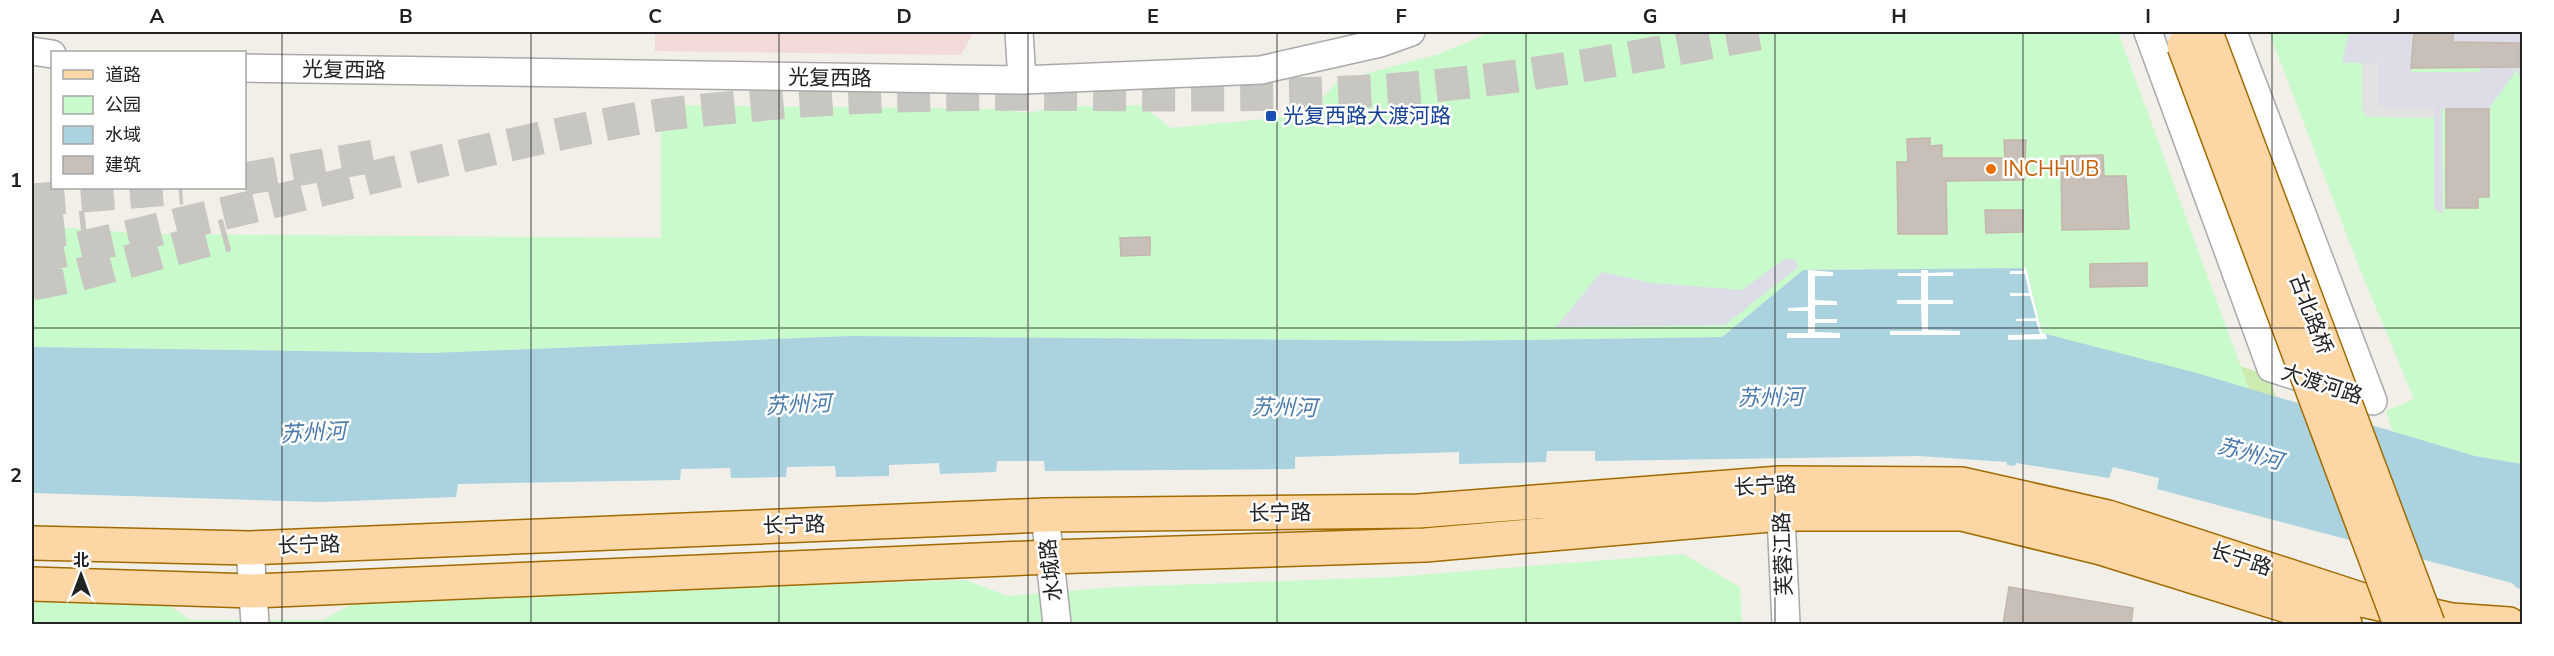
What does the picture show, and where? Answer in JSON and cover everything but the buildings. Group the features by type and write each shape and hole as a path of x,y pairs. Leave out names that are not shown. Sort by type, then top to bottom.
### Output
{"main road":[{"name":"古北路桥","path":"2202,36 2444,623"},
{"name":"古北路桥","path":"2202,36 2400,624"},
{"name":"长宁路","path":"32,543 250,548 1045,515 1419,511 1780,499 1962,514 2101,548 2360,617 2444,623 2509,624"},
{"name":"长宁路","path":"32,584 253,591 1050,556 1425,545 1780,499"}],"street":[{"path":"1019,32 1022,80"},
{"name":"光复西路","path":"246,68 1022,80 1261,70 1380,44 1410,32"},
{"name":"大渡河路","path":"2148,32 2271,368 2373,401 2202,36"},
{"path":"32,51 51,54"},
{"name":"芙蓉江路","path":"1780,499 1786,624"},
{"name":"水城路","path":"1045,515 1057,624"},
{"path":"250,548 255,624"}],"shaded area":[{"path":"655,32 974,32 961,55 655,51"},
{"path":"2417,32 2417,42 2411,42 2415,43 2415,63 2411,72 2480,72 2481,67 2518,67 2519,43 2453,42 2453,32 2522,32 2522,78 2519,78 2518,68 2489,109 2442,109 2443,214 2434,209 2434,107 2378,106 2378,63 2342,63 2349,33"},
{"path":"2362,63 2379,63 2434,107 2434,118 2367,117 2362,109"},
{"path":"1785,259 1795,259 1798,267 1725,325 1556,327 1601,272 1653,283 1742,290"}],"green space":[{"path":"1491,32 2118,32 2249,389 2042,333 2026,268 1803,270 1722,337 1448,341 850,336 432,353 32,347 32,225 149,234 661,238 661,105 1008,109 1024,113 1050,107 1141,105 1171,128 1307,115 1338,81 1439,54"},
{"path":"2269,32 2522,32 2522,464 2475,456 2393,433 2386,411 2414,399 2359,267"},
{"path":"2218,359 2268,375 2276,397 2219,380"},
{"path":"1683,554 1740,587 1742,624 32,624 32,602 170,606 190,620 323,620 359,600 965,580 1008,596 1117,587 1393,577"}],"water":[{"name":"苏州河","path":"2026,268 2042,333 2197,373 2475,456 2522,464 2522,589 2512,583 2157,489 2159,478 2113,467 2109,478 2016,463 2015,466 2007,465 2007,462 1918,456 1595,461 1595,451 1547,451 1546,462 1459,464 1459,452 1295,457 1295,469 1045,471 1044,461 997,461 996,472 940,474 939,463 889,465 889,476 836,477 835,466 787,467 786,477 731,478 730,468 681,469 680,480 458,484 456,497 321,502 32,493 32,347 432,353 850,336 1448,341 1722,337 1803,270"}],"pier":[{"path":"2023,268 2026,268 2042,333 2046,334 2047,339 2008,340 2008,335 2040,334 2036,321 2016,321 2016,319 2036,318 2030,296 2010,296 2010,293 2029,293 2025,274 2010,274 2010,271 2024,271"},
{"path":"1808,270 1833,272 1833,276 1815,276 1815,300 1837,301 1837,305 1815,305 1815,319 1837,319 1837,323 1815,323 1815,332 1840,333 1840,338 1787,338 1787,333 1808,333 1808,311 1788,311 1788,308 1808,307"},
{"path":"1921,270 1928,270 1928,273 1953,272 1953,276 1928,276 1928,300 1953,300 1953,304 1928,304 1928,330 1960,331 1960,335 1890,335 1890,331 1922,331 1921,304 1897,304 1897,300 1921,300 1921,276 1898,276 1898,273 1921,273"}],"tunnel":[{"path":"32,257 118,239 526,141 664,114 831,99 904,96 1275,94 1402,89 1559,70 1768,32"},
{"path":"246,179 380,155"},
{"path":"32,200 170,189"},
{"path":"32,233 86,227"},
{"path":"32,284 74,276 227,235"}],"place":[{"name":"光复西路大渡河路","path":"1271,116"},
{"name":"INCHHUB","path":"1991,169"}]}
